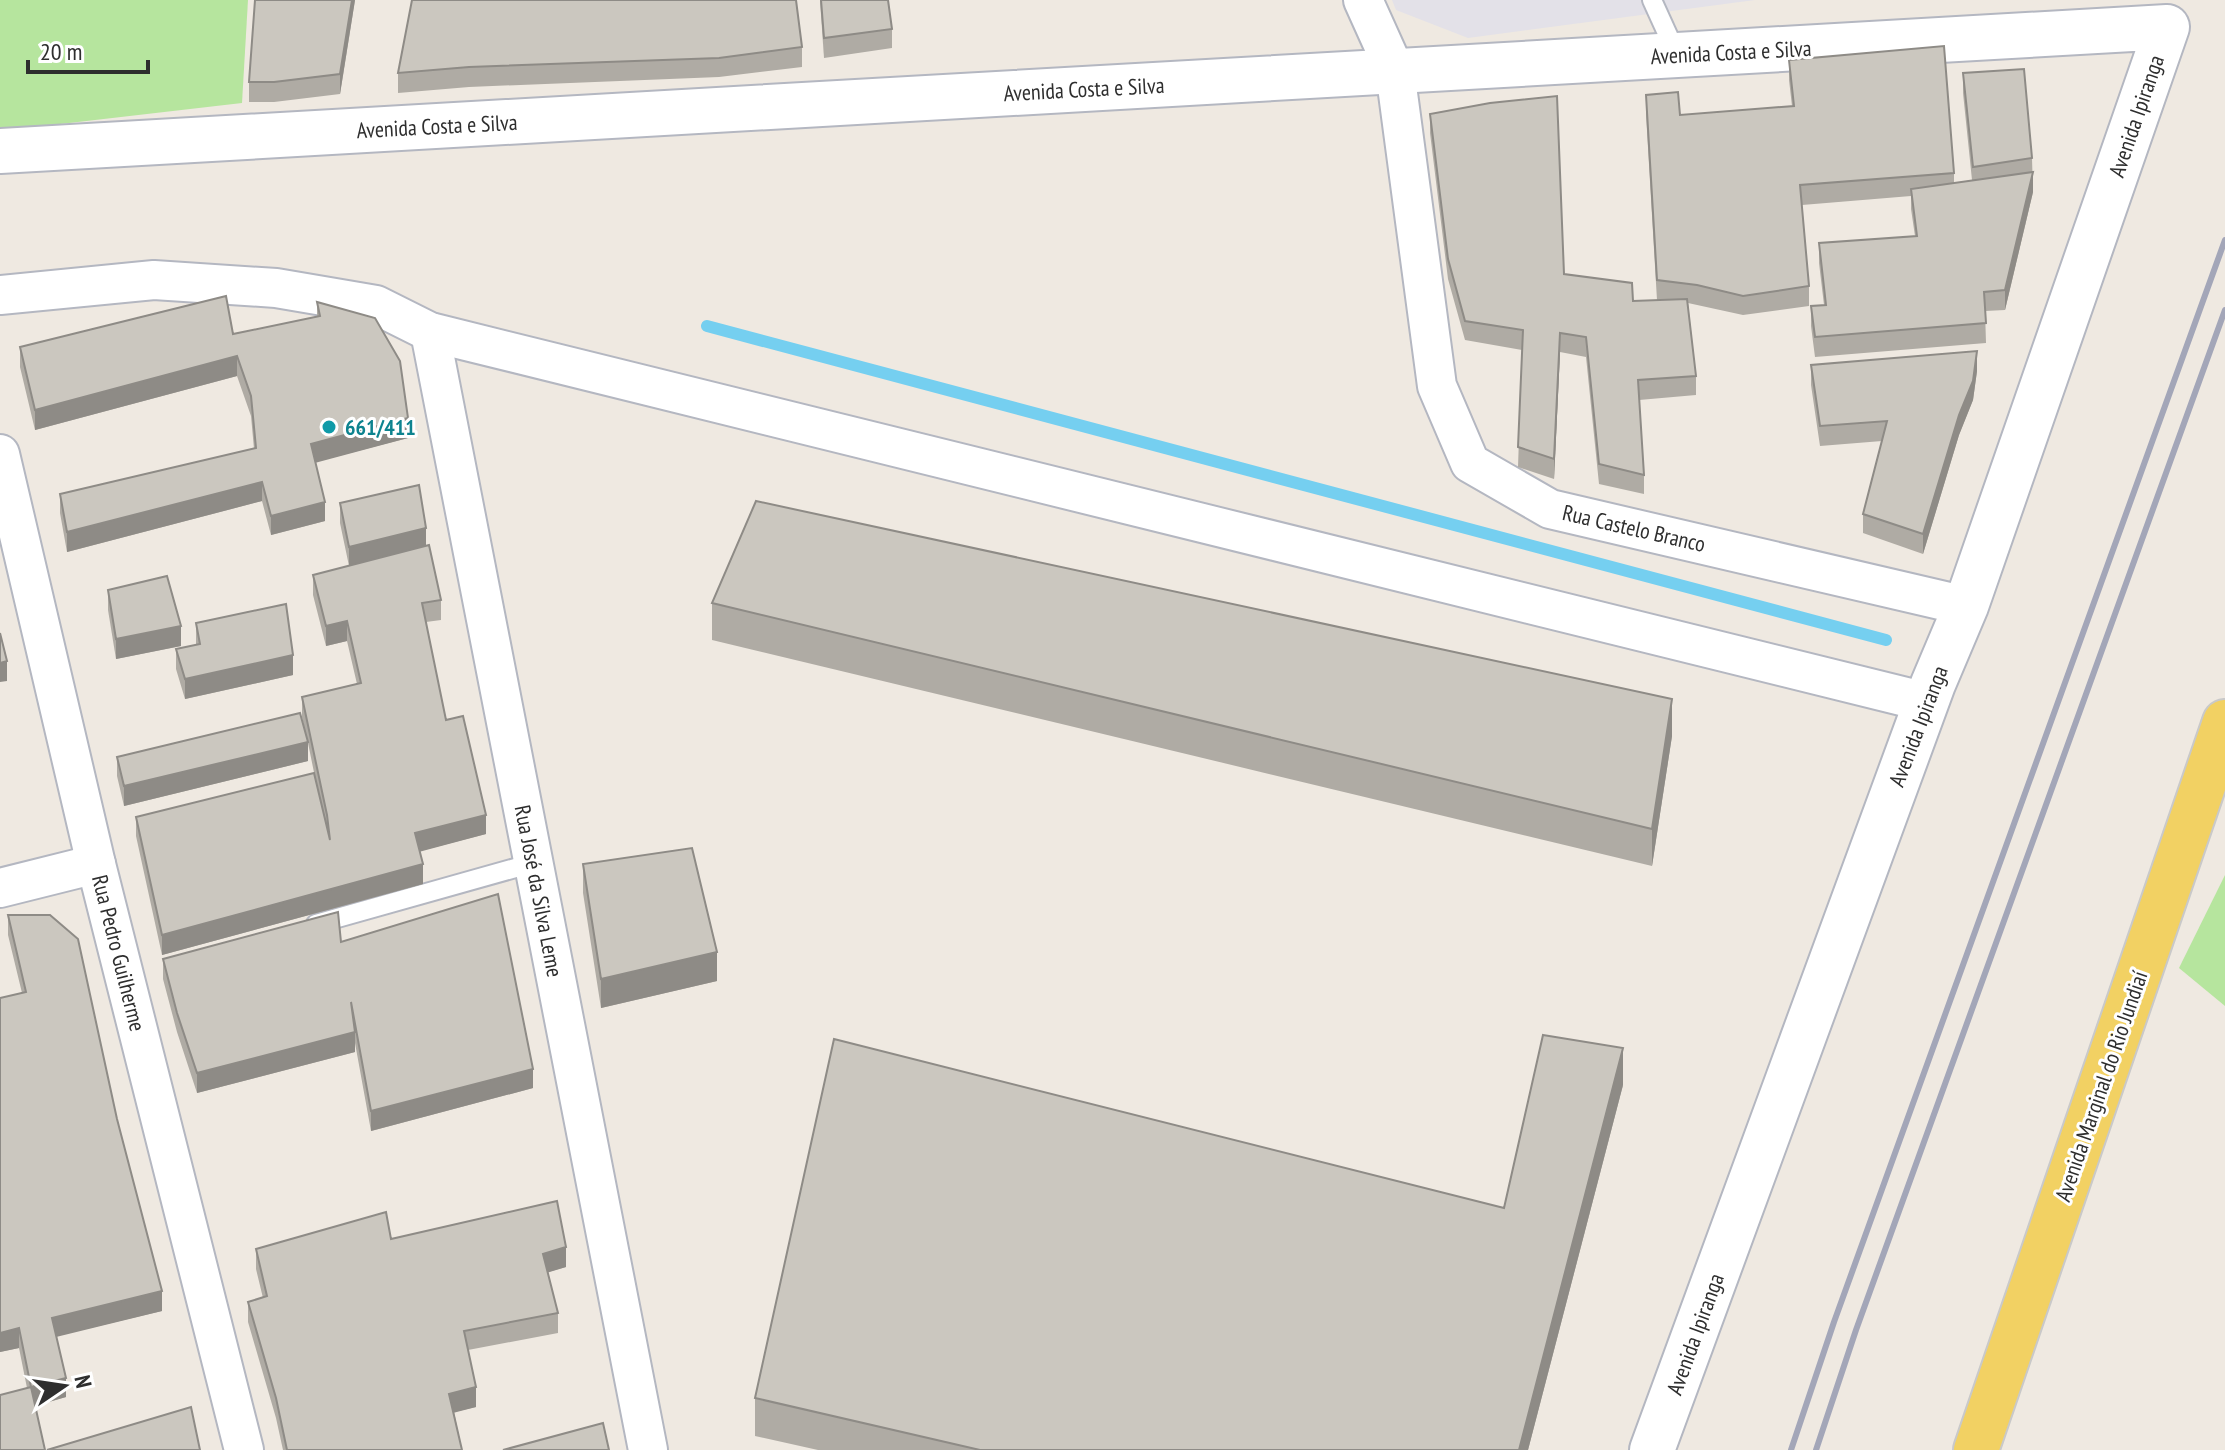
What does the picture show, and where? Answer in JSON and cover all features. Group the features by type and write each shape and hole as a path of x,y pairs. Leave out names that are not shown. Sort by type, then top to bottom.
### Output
{"main road":[{"name":"Avenida Costa e Silva","path":"10,155 1677,55 2172,14"},
{"name":"Avenida Ipiranga","path":"1652,1450 1929,693 1963,614 2172,14"},
{"name":"Avenida Marginal do Rio Jundiaí","path":"1976,1450 2225,722"}],"street":[{"name":"Rua Castelo Branco","path":"1363,0 1395,71 1437,386 1470,463 1550,509 1963,614"},
{"path":"0,295 154,280 276,288 376,305 430,332 1929,693"},
{"name":"Rua José da Silva Leme","path":"430,332 648,1450"},
{"name":"Rua Pedro Guilherme","path":"0,454 96,864 244,1450"},
{"path":"0,888 96,864"}],"lane":[{"path":"1652,0 1677,55"},
{"path":"302,928 533,863"}],"shaded area":[{"path":"1392,0 1755,0 1468,38 1396,10"}],"green space":[{"path":"0,0 248,0 242,103 0,131"},
{"path":"2225,875 2225,1006 2179,968"}],"building":[{"path":"255,0 352,0 340,74 249,82"},
{"path":"412,0 796,0 802,47 719,58 469,67 398,73"},
{"path":"821,0 888,0 892,29 824,38"},
{"path":"1944,46 1954,173 1800,185 1809,286 1743,296 1697,285 1657,280 1646,95 1678,92 1680,115 1794,106 1789,60"},
{"path":"2024,69 2032,158 1973,167 1963,73"},
{"path":"1557,96 1564,274 1632,283 1633,301 1687,299 1696,376 1638,380 1644,475 1599,464 1586,337 1560,333 1554,459 1518,447 1523,330 1465,321 1448,259 1430,114 1490,103"},
{"path":"2033,172 2005,290 1984,292 1986,323 1815,337 1811,306 1826,305 1819,243 1917,236 1911,189"},
{"path":"226,296 233,334 320,316 317,302 375,318 400,361 408,418 311,444 325,502 271,516 262,482 67,532 60,494 256,448 251,396 237,356 35,410 20,347"},
{"path":"1977,351 1973,381 1959,415 1923,534 1863,514 1887,421 1820,426 1811,365"},
{"path":"419,485 426,528 349,547 340,503"},
{"path":"756,501 1672,699 1652,829 712,603"},
{"path":"429,545 441,600 422,603 446,720 463,716 486,815 415,833 423,864 162,935 136,817 314,773 330,840 302,697 361,683 347,621 326,626 313,575"},
{"path":"167,576 181,626 116,639 108,590"},
{"path":"286,604 293,655 185,679 176,649 200,644 196,623"},
{"path":"0,633 7,661 0,663"},
{"path":"300,713 308,742 124,786 117,757"},
{"path":"692,848 717,952 601,979 583,864"},
{"path":"498,894 533,1069 371,1111 351,1002 355,1032 197,1073 163,959 338,912 341,942"},
{"path":"8,915 50,915 78,939 117,1119 162,1291 52,1318 66,1378 31,1387 19,1328 0,1333 0,998 26,992"},
{"path":"1543,1035 1623,1048 1519,1450 980,1450 755,1398 834,1039 1504,1208"},
{"path":"557,1201 566,1247 543,1254 558,1313 464,1331 476,1387 449,1394 462,1450 287,1450 276,1398 248,1302 267,1296 256,1249 386,1212 391,1239"},
{"path":"31,1387 45,1450 0,1450 0,1395"},
{"path":"191,1407 200,1450 47,1450"},
{"path":"603,1423 609,1450 503,1450"}],"waterway":[{"path":"707,326 1886,640"}],"railway":[{"path":"1791,1450 1834,1322 2225,240"},
{"path":"1816,1450 1856,1330 2225,310"}],"place":[{"name":"661/411","path":"329,427"}]}
